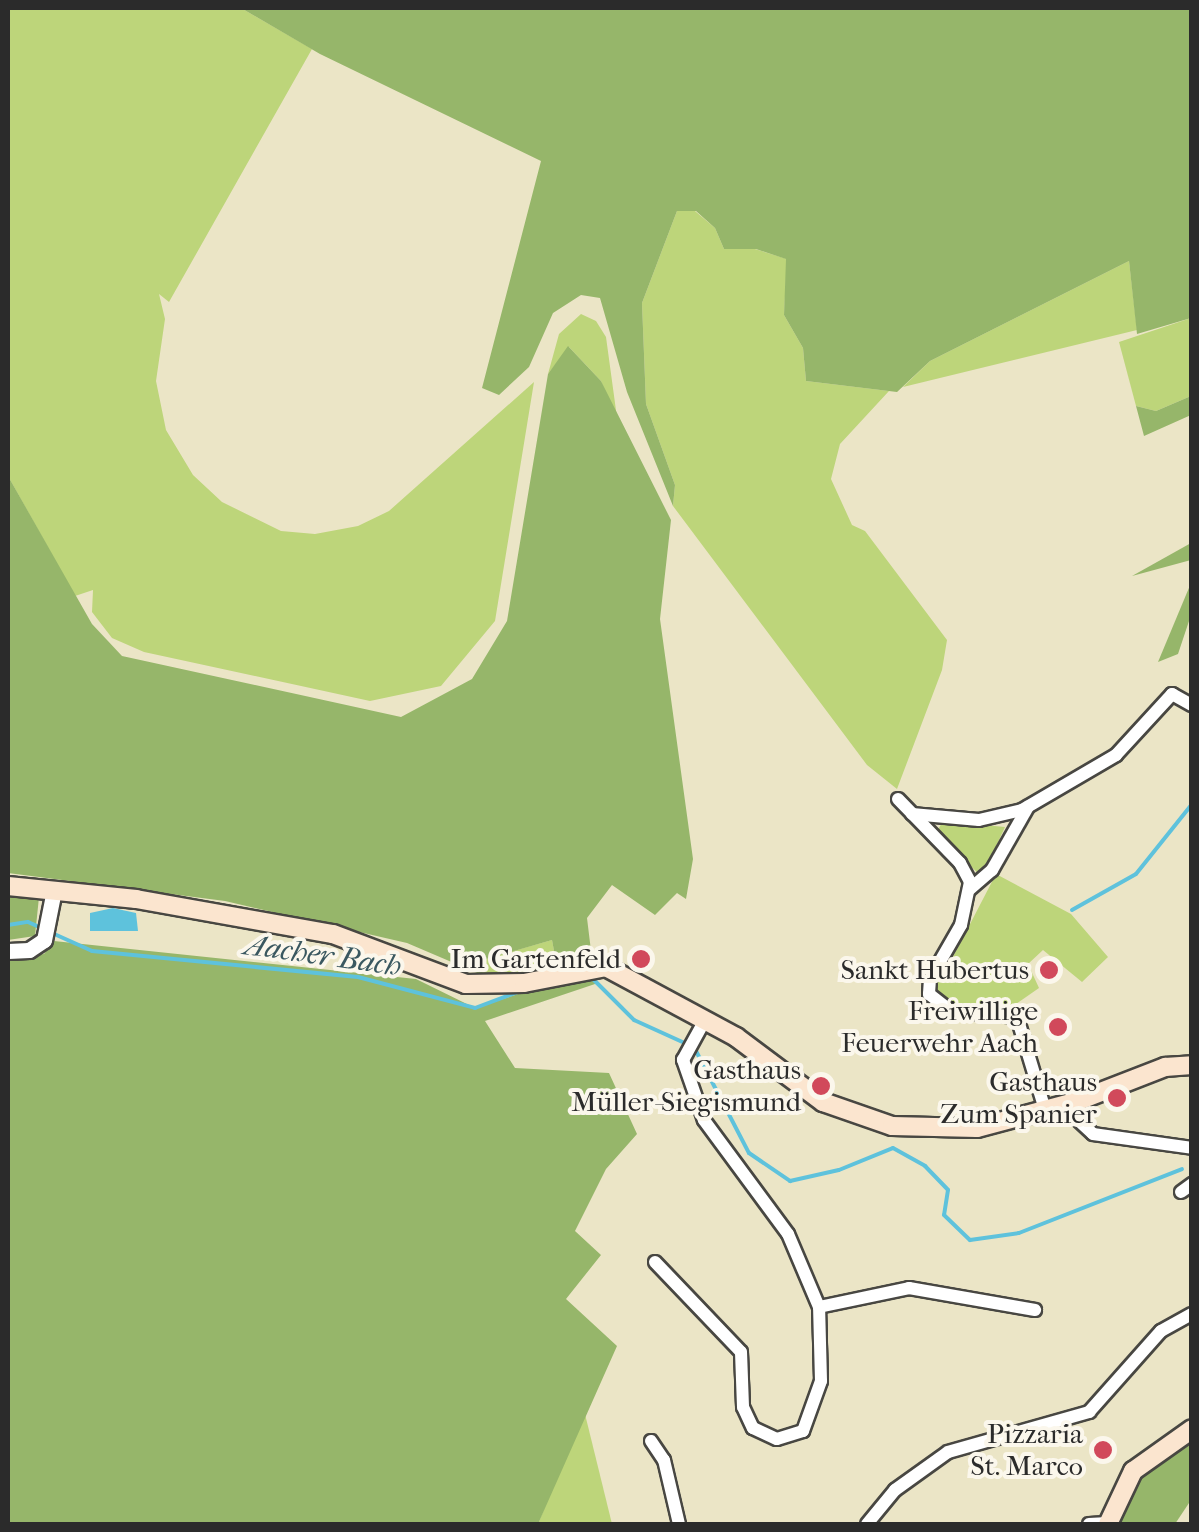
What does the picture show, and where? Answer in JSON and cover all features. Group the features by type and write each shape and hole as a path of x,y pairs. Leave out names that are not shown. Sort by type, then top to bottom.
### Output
{"main road":[{"path":"8,886 333,934 466,984 506,984 606,967 705,1020 812,1096 860,1118 960,1129 1066,1117 1165,1067 1192,1065"},
{"path":"1108,1524 1133,1471 1192,1428"}],"street":[{"path":"912,814 979,820 1028,807 1116,755 1172,694 1192,705"},
{"path":"898,799 960,863 970,888 956,940 930,979 928,992 951,1011 1017,1016 1066,1117 1192,1148"},
{"path":"970,888 986,878 1028,807"},
{"path":"1006,815 1014,836"},
{"path":"8,951 30,950 47,933 54,890"},
{"path":"656,1262 738,1348 746,1370 744,1414 767,1437 798,1434 814,1412 823,1359 819,1307 782,1225 708,1130 684,1068 689,1048 705,1020"},
{"path":"819,1307 909,1288 1035,1310"},
{"path":"867,1524 895,1490 948,1452 1089,1412 1161,1332 1192,1314"},
{"path":"651,1442 664,1460 679,1524"},
{"path":"1089,1524 1108,1524"}],"green space":[{"path":"8,8 241,8 312,49 169,302 159,294 165,319 156,381 166,430 193,475 222,502 281,531 315,534 358,526 389,511 534,382 495,621 441,686 370,701 144,652 112,638 92,612 93,590 75,596 8,476"},
{"path":"241,8 1191,8 1191,318 1137,334 1129,261 930,361 897,392 806,381 803,348 784,315 786,259 756,249 724,249 715,228 696,211 677,211 642,303 646,404 675,485 673,506 627,392 600,298 581,295 553,313 529,367 499,395 482,388 541,161 320,54"},
{"path":"677,211 695,211 715,228 724,249 755,249 787,259 784,315 803,348 806,381 889,391 840,444 831,479 852,525 865,531 947,640 942,670 897,789 867,765 673,506 675,485 646,404 642,303"},
{"path":"1129,261 1137,330 903,387 930,361"},
{"path":"581,314 596,321 606,337 618,425 601,381 569,347 548,374 559,334"},
{"path":"1191,318 1191,396 1156,411 1136,406 1119,342"},
{"path":"568,346 601,381 671,520 660,619 693,859 686,899 677,893 655,915 612,885 587,918 592,959 557,967 552,940 486,959 482,975 407,943 225,901 8,873 8,476 92,624 122,656 401,717 472,679 507,621 548,374"},
{"path":"1191,396 1191,415 1144,436 1136,406 1156,411"},
{"path":"1191,543 1191,560 1132,576"},
{"path":"1191,583 1191,615 1178,654 1158,662"},
{"path":"943,821 1005,827 982,877 936,833"},
{"path":"996,874 1071,914 1108,957 1082,982 1043,950 1028,964 1039,988 1009,1009 942,1003 929,986 942,978"},
{"path":"8,894 39,897 35,936 8,940"},
{"path":"552,940 557,967 515,977 482,975 485,959"},
{"path":"54,941 416,979 475,1008 593,970 595,984 485,1021 515,1068 609,1073 637,1134 606,1169 575,1231 601,1255 566,1299 617,1346 538,1524 8,1524 8,958 44,954"},
{"path":"584,1410 612,1524 538,1524"},
{"path":"1191,1436 1191,1500 1175,1524 1115,1524 1132,1480"}],"water":[{"path":"113,908 136,913 138,931 90,931 90,913"}],"waterway":[{"path":"1072,910 1136,874 1192,804"},
{"name":"Aacher Bach","path":"8,925 28,922 44,929"},
{"name":"Aacher Bach","path":"52,933 92,951 358,977 475,1008 520,991"},
{"name":"Aacher Bach","path":"591,977 634,1020 687,1044"},
{"name":"Aacher Bach","path":"695,1049 749,1153 790,1181 839,1170 893,1148 925,1166 948,1190 944,1215 970,1240 1019,1233 1182,1169"}],"place":[{"name":"Im Gartenfeld","path":"641,959"},
{"name":"Sankt Hubertus","path":"1049,970"},
{"name":"Freiwillige Feuerwehr Aach","path":"1058,1027"},
{"name":"Gasthaus Müller-Siegismund","path":"821,1086"},
{"name":"Gasthaus Zum Spanier","path":"1117,1098"},
{"name":"Pizzaria St. Marco","path":"1103,1450"}]}
